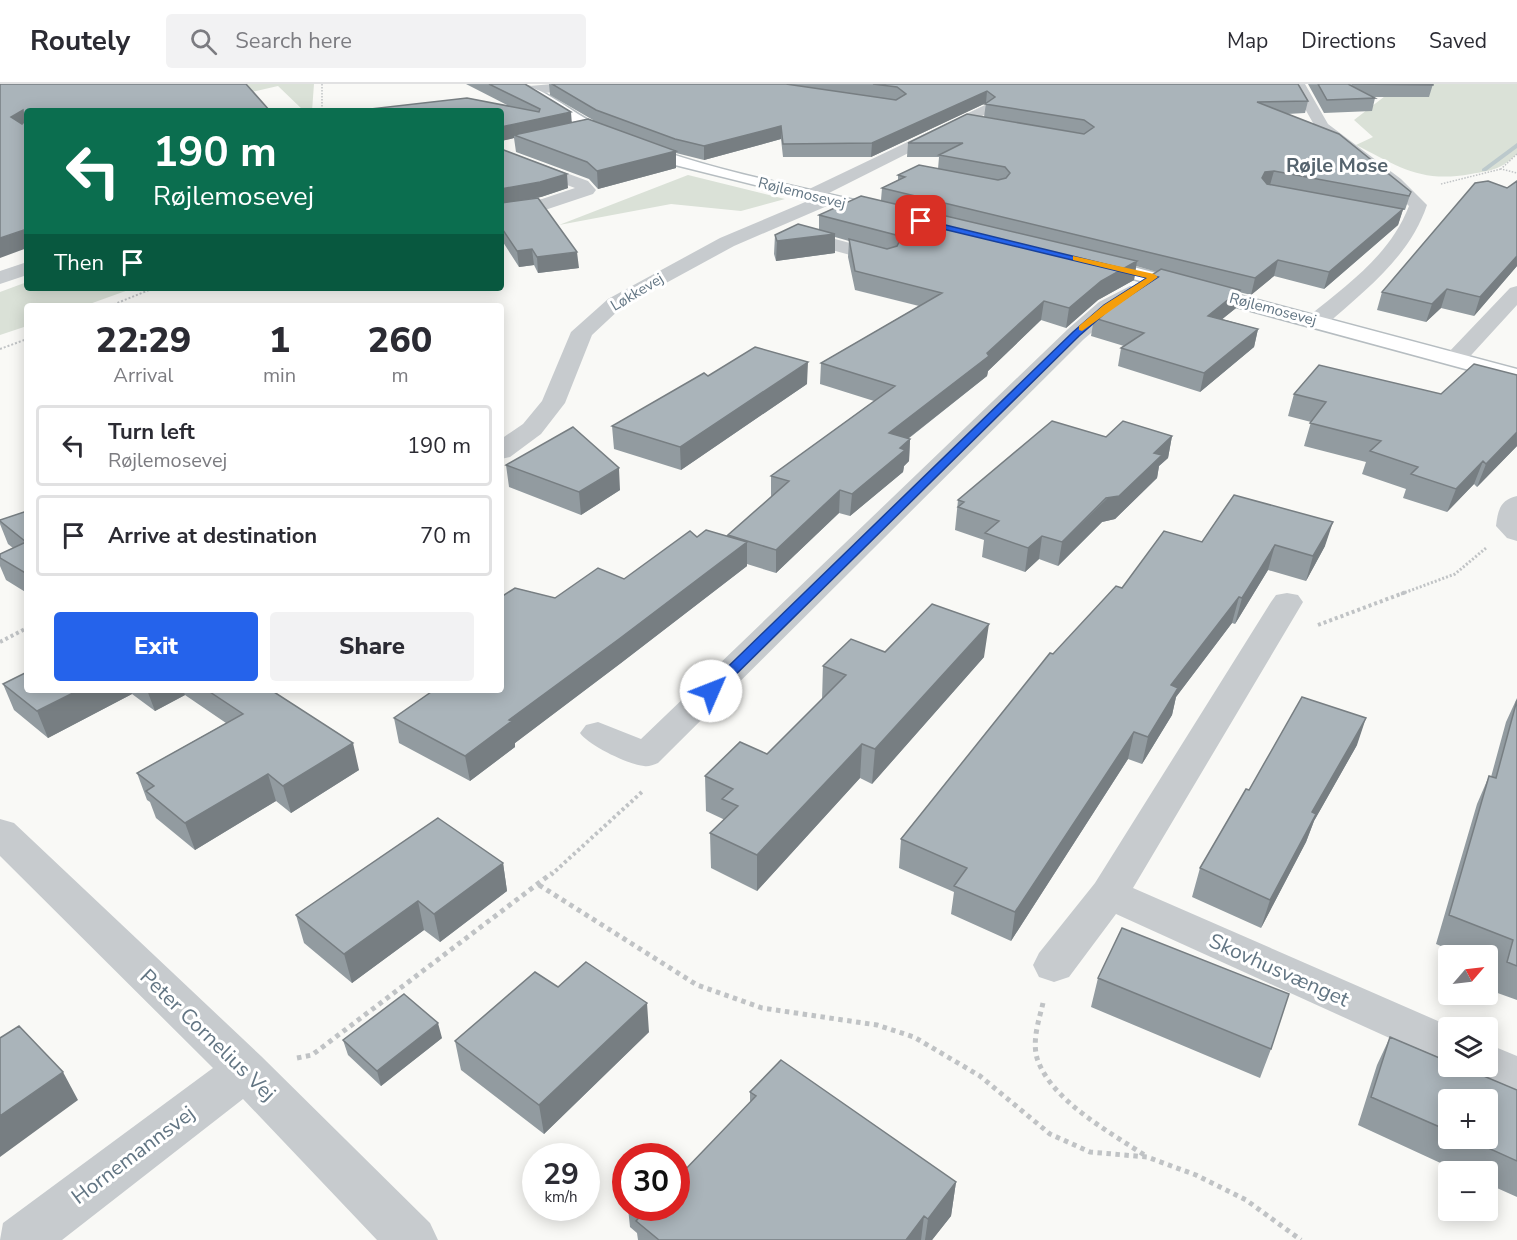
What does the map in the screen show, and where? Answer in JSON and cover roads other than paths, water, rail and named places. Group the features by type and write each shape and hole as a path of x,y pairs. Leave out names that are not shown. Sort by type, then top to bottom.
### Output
{"street":[{"path":"523,87 611,84"},
{"path":"1298,84 1322,127 1395,183 1418,205 1414,220 1384,262 1317,321"},
{"name":"Røjlemosevej","path":"523,87 591,128 669,159 909,219"},
{"name":"Løkkevej","path":"504,450 532,429 554,403 582,332 615,303 727,242 766,226 876,164 963,120 985,116"},
{"path":"569,133 591,128"},
{"path":"504,147 524,142"},
{"path":"504,155 582,185 587,190 568,198 534,207 504,211"},
{"path":"876,164 898,168"},
{"path":"1392,216 1414,220"},
{"path":"766,226 887,259"},
{"name":"Røjlemosevej","path":"1073,258 1154,277 1517,376"},
{"path":"0,278 24,269"},
{"path":"598,733 645,755 1076,334 1107,307 1154,277"},
{"path":"1455,359 1517,292"},
{"path":"1517,504 1512,510 1510,526 1517,532"},
{"path":"1054,965 1109,894 1279,615"},
{"name":"Peter Cornelius Vej","path":"0,834 245,1070 412,1240"},
{"name":"Skovhusvænget","path":"1109,894 1438,1041"},
{"path":"1498,1068 1517,1077"},
{"name":"Hornemannsvej","path":"21,1240 245,1070"}],"waterway":[{"path":"1484,170 1517,145"}],"district":[{"name":"Røjle Mose","path":"1337,165"}]}
